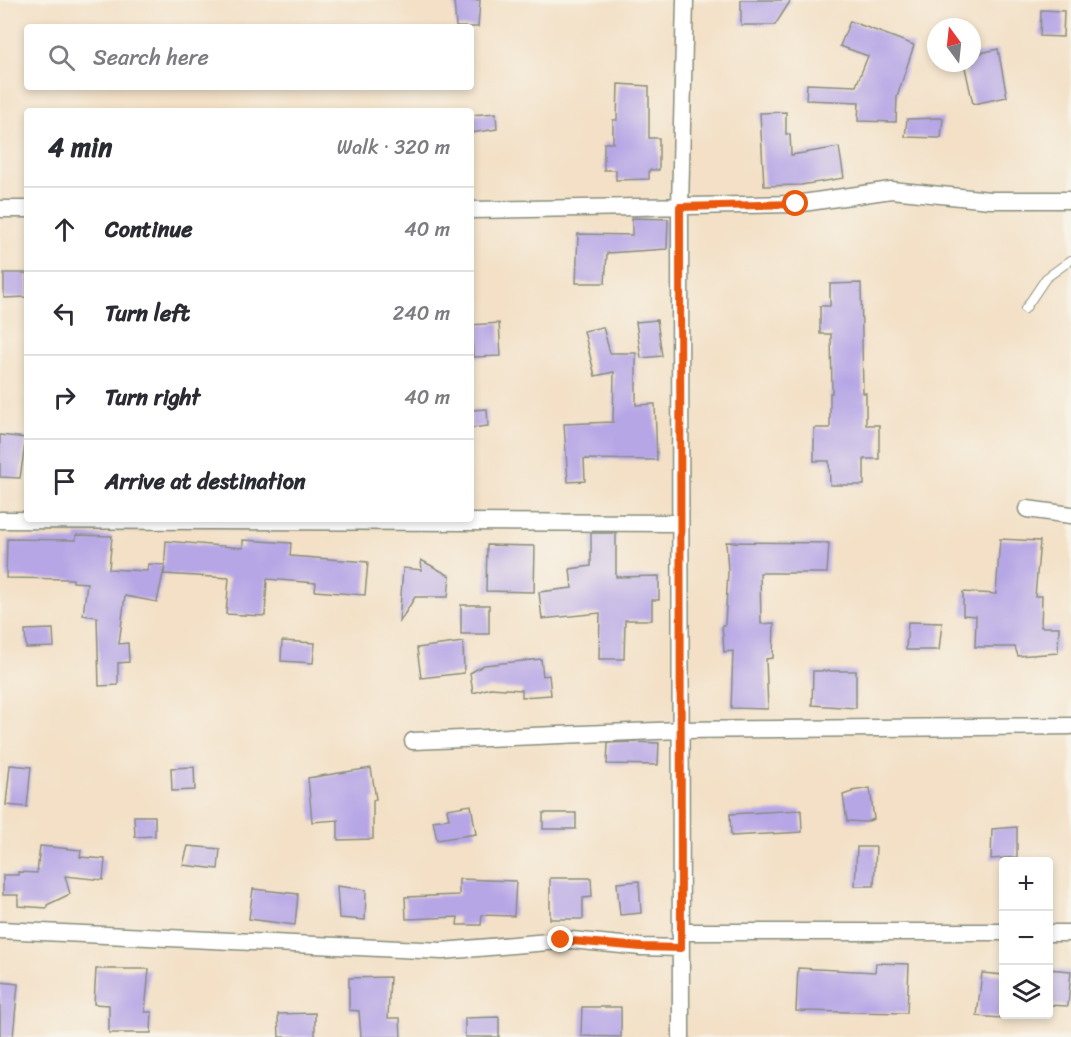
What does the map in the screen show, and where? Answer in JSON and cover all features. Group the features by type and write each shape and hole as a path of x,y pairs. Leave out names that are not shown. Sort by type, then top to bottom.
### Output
{"street":[{"path":"681,1037 680,207 685,0"},
{"path":"474,210 796,204 891,190 990,200 1071,200"},
{"path":"0,209 24,209"},
{"path":"1027,509 1071,515"},
{"path":"0,520 24,520"},
{"path":"453,522 680,523"},
{"path":"413,741 680,730 1071,726"},
{"path":"0,930 442,951 561,940 641,947 680,940 999,932"},
{"path":"1053,933 1071,933"}],"lane":[{"path":"1024,309 1046,278 1071,260"}],"building":[{"path":"454,0 480,0 478,27 474,27 474,24 456,24"},
{"path":"741,0 791,0 775,25 741,25"},
{"path":"1041,10 1064,11 1063,37 1040,36"},
{"path":"850,21 914,45 897,97 896,122 858,121 859,102 806,100 807,84 856,86 868,56 840,46"},
{"path":"998,49 1007,97 973,104 966,72 981,72 981,53"},
{"path":"618,84 649,86 649,138 659,138 659,170 649,170 649,179 616,180 616,170 604,170 604,143 613,143 613,120 617,120"},
{"path":"786,112 786,134 790,134 791,155 839,147 844,178 801,185 764,186 760,113"},
{"path":"496,113 497,129 474,133 474,115"},
{"path":"943,118 941,138 905,137 907,119"},
{"path":"632,218 668,219 667,249 607,253 605,283 576,283 578,234 632,235"},
{"path":"4,273 24,273 24,297 4,298"},
{"path":"861,283 863,393 866,393 866,425 879,425 879,459 864,459 864,485 830,485 829,461 814,461 814,428 830,428 830,393 832,393 831,334 820,334 820,306 830,306 830,284"},
{"path":"657,320 662,356 641,358 636,322"},
{"path":"499,323 501,356 474,357 474,325"},
{"path":"603,327 610,353 636,353 636,405 655,404 657,460 584,459 585,481 568,482 564,424 613,422 614,372 595,376 584,331"},
{"path":"487,409 488,426 474,428 474,410"},
{"path":"0,435 24,438 20,478 0,477"},
{"path":"591,533 616,533 616,577 659,576 659,600 652,600 652,620 625,620 624,659 599,659 600,613 542,619 539,592 572,588 570,569 591,566"},
{"path":"76,535 112,536 109,569 147,571 148,564 165,565 157,602 125,596 119,644 128,643 129,662 118,663 118,685 99,686 97,617 83,615 87,583 73,582 73,579 6,578 7,539 76,540"},
{"path":"1000,539 1040,541 1035,596 1042,596 1041,627 1059,627 1058,653 1018,656 1015,647 975,647 976,616 963,615 963,592 996,594"},
{"path":"243,540 291,543 290,556 368,562 365,595 315,591 316,583 267,579 265,616 226,614 229,578 164,574 166,541 243,548"},
{"path":"726,542 829,543 827,573 760,573 761,624 774,623 773,658 766,659 768,709 731,708 733,651 724,652 722,625 725,625 728,571"},
{"path":"487,545 535,546 534,592 486,591"},
{"path":"421,560 450,576 448,597 415,597 399,623 403,568 422,570"},
{"path":"461,605 489,605 489,634 461,634"},
{"path":"908,622 942,623 939,650 906,650"},
{"path":"53,629 54,647 26,648 25,630"},
{"path":"282,641 315,643 313,663 281,661"},
{"path":"463,642 464,673 421,678 417,648"},
{"path":"541,659 543,676 549,675 551,695 522,697 522,690 490,688 473,693 470,673 484,665"},
{"path":"813,671 856,671 856,708 812,705"},
{"path":"608,743 659,743 658,765 607,764"},
{"path":"10,765 31,767 27,807 6,805"},
{"path":"194,767 195,790 172,791 171,768"},
{"path":"371,768 376,799 373,800 373,839 338,840 338,820 312,822 308,778"},
{"path":"870,788 874,819 866,822 847,821 843,795"},
{"path":"471,805 476,834 437,840 433,821 449,819 447,809"},
{"path":"801,810 802,832 731,836 730,814"},
{"path":"543,813 576,813 576,829 543,829"},
{"path":"134,816 155,816 155,836 135,837"},
{"path":"1017,827 1017,857 991,859 992,829"},
{"path":"40,846 81,850 80,857 105,859 103,880 65,876 70,894 47,905 47,908 18,906 18,895 3,895 3,875 18,875 18,872 37,873"},
{"path":"188,846 220,849 218,869 183,865"},
{"path":"857,847 876,847 874,886 855,886"},
{"path":"550,878 591,878 592,897 583,898 583,919 550,919"},
{"path":"459,879 516,881 514,916 482,915 481,925 457,925 458,917 406,919 405,897 459,895"},
{"path":"639,881 641,913 620,915 617,883"},
{"path":"337,886 366,890 365,920 339,918"},
{"path":"253,889 298,894 295,925 249,919"},
{"path":"876,963 909,964 907,1013 796,1011 798,968 875,972"},
{"path":"96,969 149,969 145,1012 152,1012 151,1033 109,1033 109,1005 94,1004"},
{"path":"1053,969 1071,971 1068,1006 1053,1005"},
{"path":"982,973 999,975 999,1018 977,1016"},
{"path":"390,977 388,1018 400,1018 401,1037 361,1037 359,1011 349,1010 349,978"},
{"path":"0,982 18,984 13,1037 0,1037"},
{"path":"582,1007 621,1007 621,1037 581,1036"},
{"path":"315,1013 315,1037 279,1037 278,1014"},
{"path":"499,1017 499,1037 465,1037 465,1018"}],"route":[{"path":"561,940 681,948 680,207 796,204"}]}
